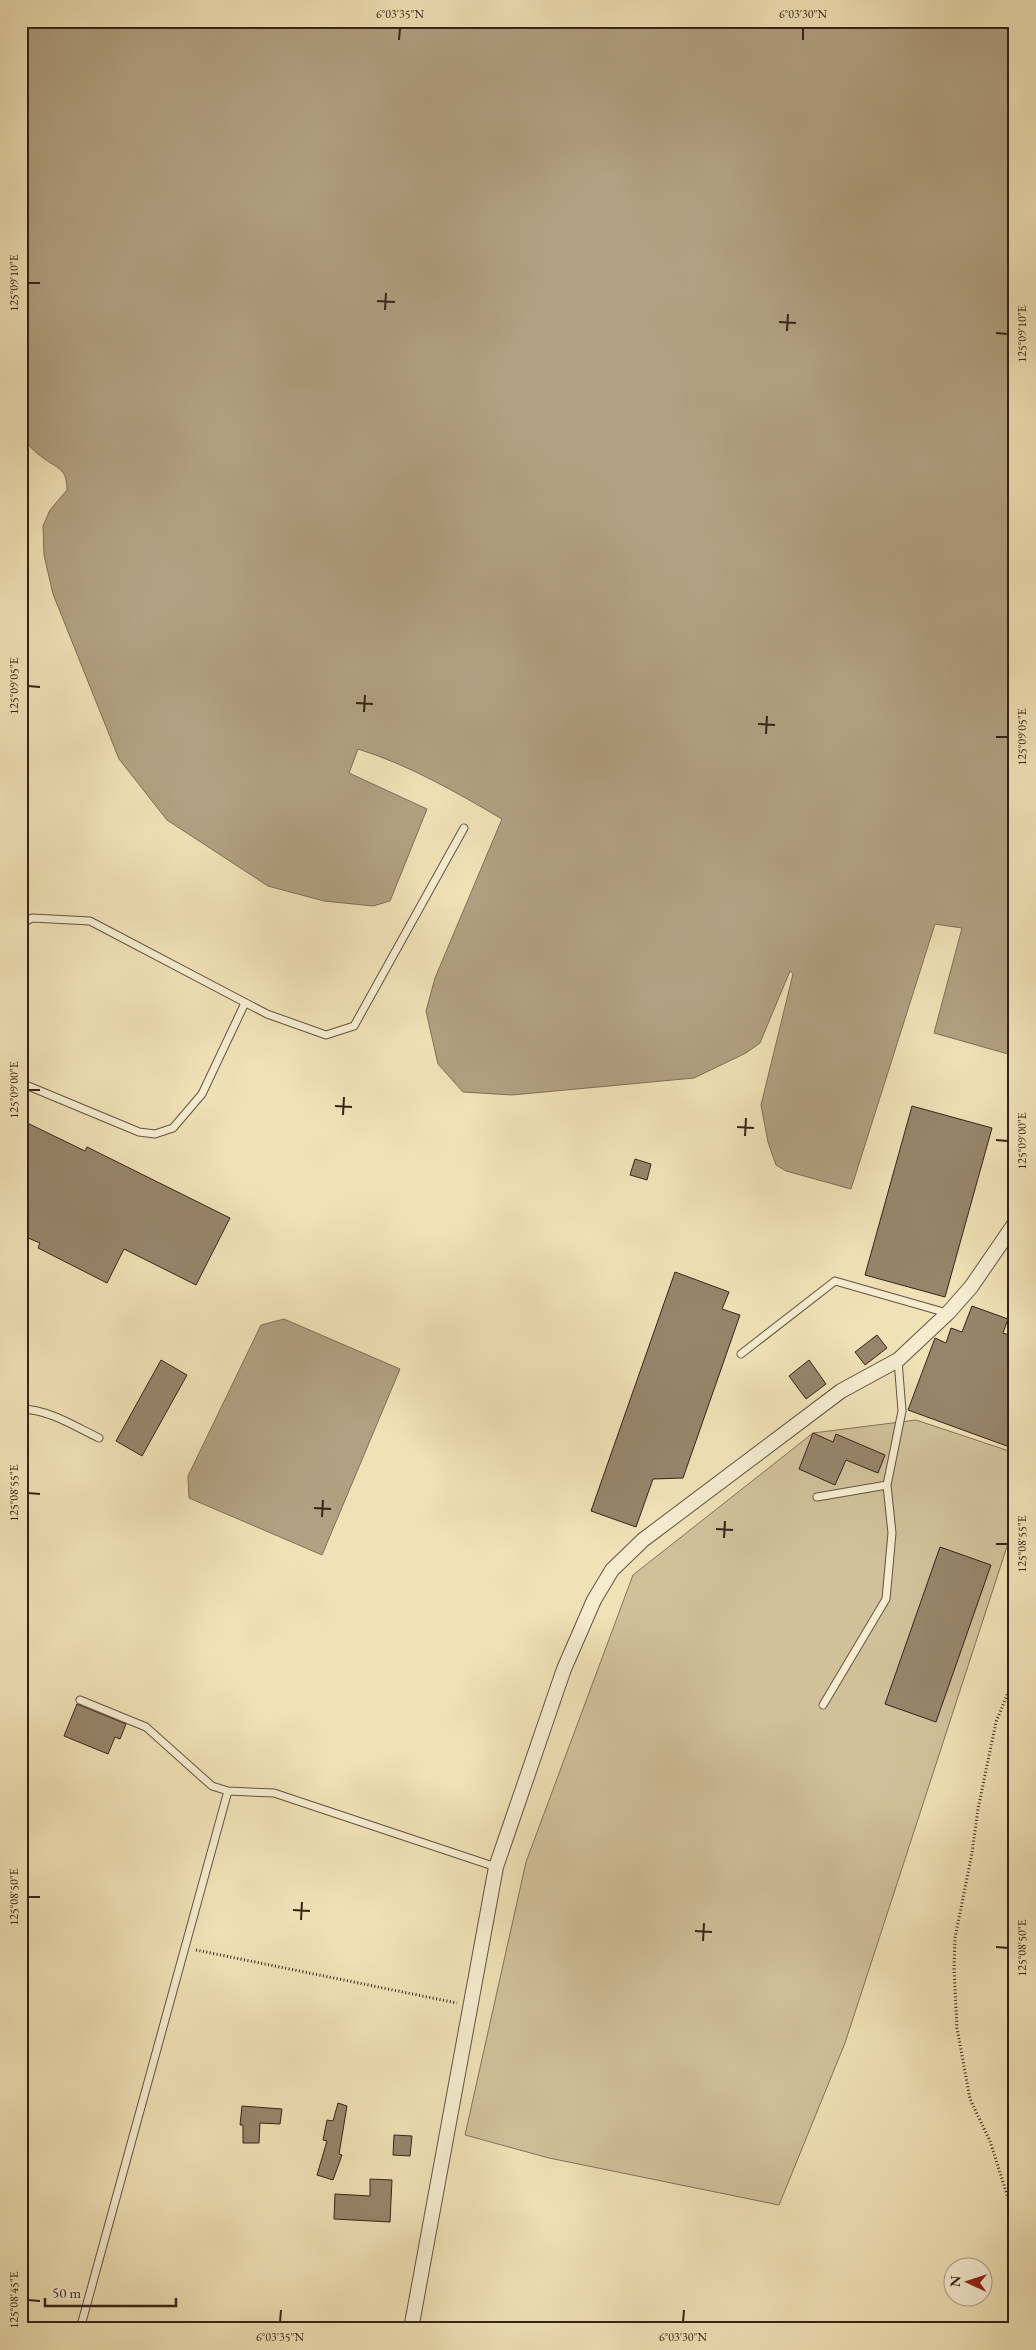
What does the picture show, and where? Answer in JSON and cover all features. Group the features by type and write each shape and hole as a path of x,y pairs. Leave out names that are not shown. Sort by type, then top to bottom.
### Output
{"street":[{"path":"411,2329 496,1867 564,1669 594,1600 612,1570 642,1540 841,1391 898,1360 948,1313 971,1287 1015,1223"}],"lane":[{"path":"21,924 32,918 90,921 267,1014 326,1035 354,1026 464,828"},
{"path":"21,1083 139,1132 155,1134 164,1132 173,1128 202,1094 246,1003"},
{"path":"741,1354 835,1281 948,1313"},
{"path":"823,1705 886,1599 892,1533 887,1485 902,1411 898,1360"},
{"path":"21,1409 35,1410 54,1417 99,1438"},
{"path":"816,1497 887,1485"},
{"path":"80,1700 146,1727 212,1786 228,1791 274,1793 496,1867"},
{"path":"80,2329 228,1791"}],"path":[{"path":"1015,1675 996,1722 955,1938 954,1968 957,2028 970,2099 990,2140 1008,2198 1015,2273"},
{"path":"185,1948 471,2006"}],"shaded area":[{"path":"21,21 1015,21 1015,1056 934,1033 962,928 935,924 851,1189 786,1171 776,1165 768,1142 761,1105 793,974 790,971 760,1043 746,1053 694,1078 512,1095 463,1092 438,1064 426,1011 435,978 502,819 414,771 358,749 349,773 427,809 390,901 373,906 324,901 268,886 167,820 119,759 53,594 44,555 43,526 50,510 67,490 67,482 60,469 36,453 21,437"},
{"path":"284,1319 400,1369 322,1555 189,1498 188,1476 261,1325"},
{"path":"916,1420 1015,1453 1015,1522 845,2043 779,2205 549,2158 465,2135 526,1862 633,1575 813,1433"}],"building":[{"path":"912,1106 992,1128 945,1297 865,1275"},
{"path":"21,1120 85,1151 87,1147 230,1218 196,1285 124,1249 107,1283 38,1248 40,1243 21,1235"},
{"path":"635,1159 651,1164 647,1180 630,1175"},
{"path":"675,1272 729,1292 722,1309 740,1315 683,1478 653,1479 636,1527 591,1511"},
{"path":"972,1306 1008,1319 1003,1333 1015,1337 1015,1449 908,1410 935,1338 946,1343 951,1328 962,1332"},
{"path":"877,1335 887,1348 865,1365 855,1352"},
{"path":"161,1360 187,1375 142,1456 116,1441"},
{"path":"809,1360 826,1384 806,1399 789,1376"},
{"path":"813,1433 833,1442 836,1434 885,1455 878,1473 846,1460 835,1485 799,1469"},
{"path":"940,1547 991,1565 936,1722 885,1704"},
{"path":"77,1704 126,1724 120,1739 115,1737 108,1754 64,1736"},
{"path":"338,2103 347,2106 339,2154 342,2155 333,2180 317,2175 327,2141 323,2140 327,2120 333,2121"},
{"path":"242,2106 282,2109 280,2124 260,2123 259,2143 243,2143 243,2125 240,2125"},
{"path":"394,2135 412,2136 410,2156 393,2155"},
{"path":"370,2179 392,2180 390,2222 334,2219 335,2194 370,2196"}]}
